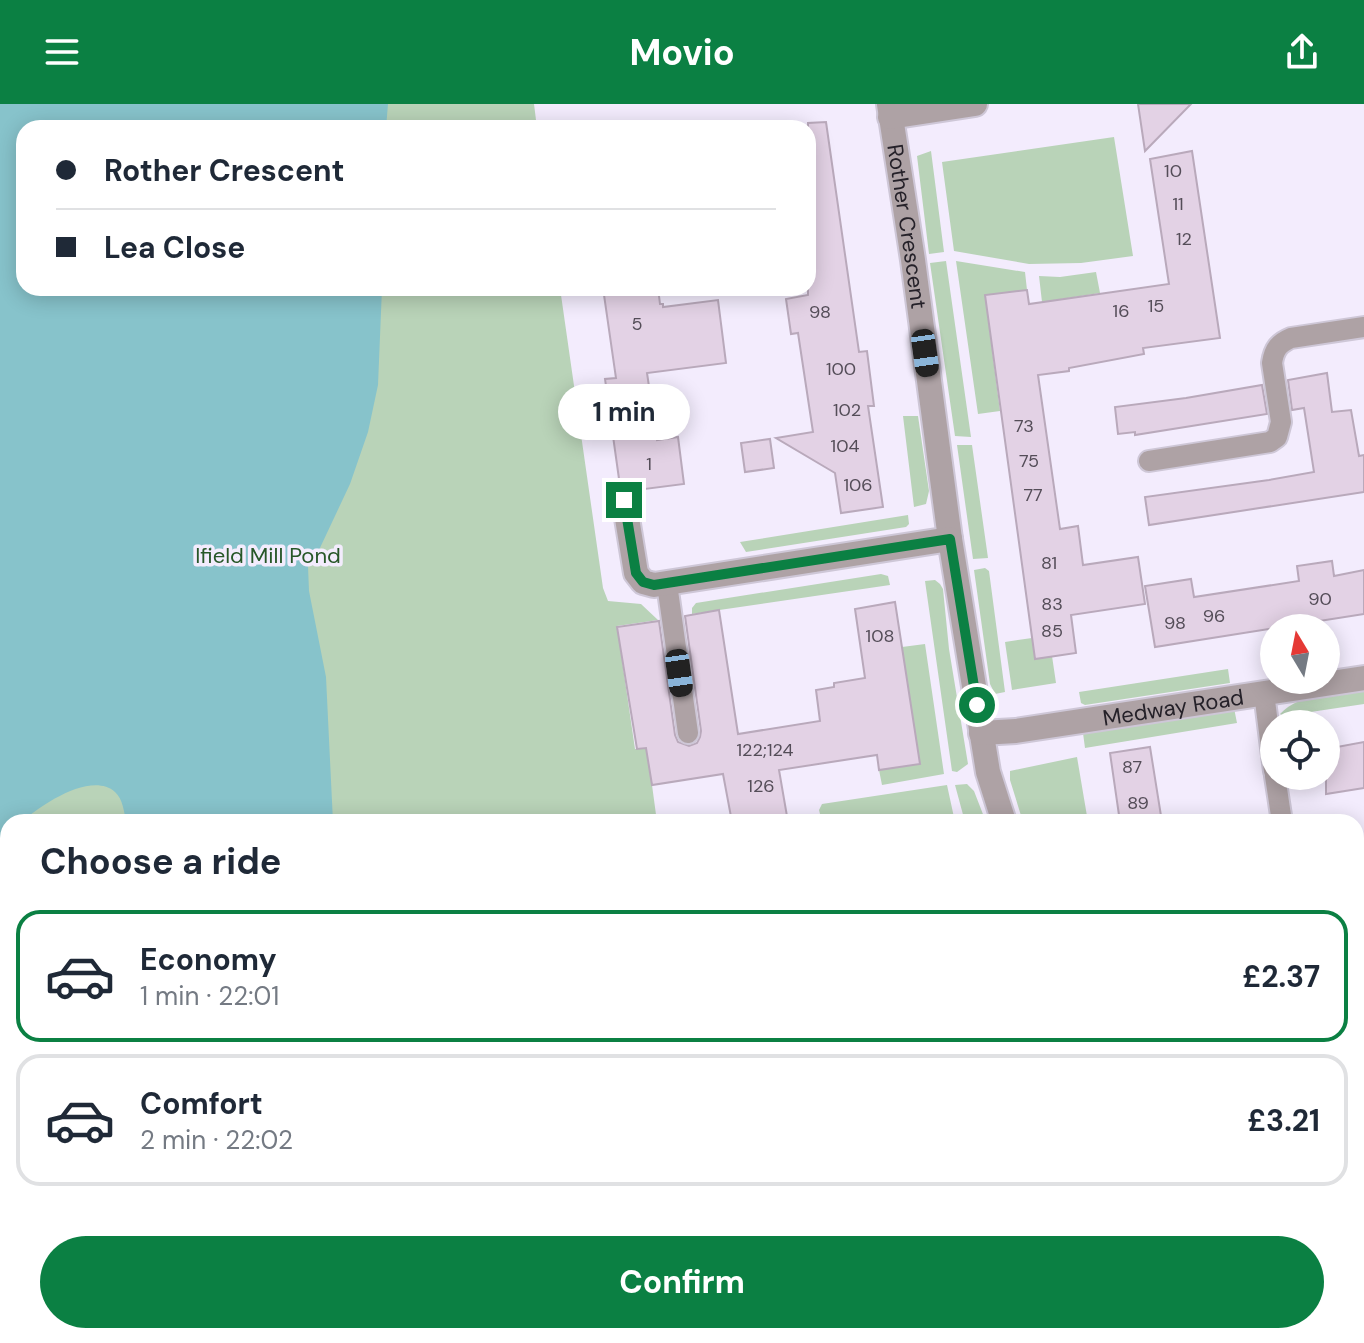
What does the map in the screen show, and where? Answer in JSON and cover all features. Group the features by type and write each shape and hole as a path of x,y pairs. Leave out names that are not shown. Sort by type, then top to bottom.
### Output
{"street":[{"path":"890,111 975,104"},
{"name":"Rother Crescent","path":"890,111 950,539 988,772 1001,814"},
{"path":"624,500 636,573 643,582 654,585 950,539"},
{"name":"Medway Road","path":"1340,682 1364,678"},
{"name":"Medway Road","path":"981,733 1016,731 1260,694"}],"lane":[{"path":"1149,461 1270,442 1277,437 1281,422 1272,363 1277,346 1291,338 1364,327"},
{"path":"667,584 688,733"},
{"path":"1277,790 1281,814"}],"green space":[{"name":"Ifield Mill Pond","path":"0,104 534,104 536,120 16,120 16,296 561,296 603,588 608,601 641,604 658,620 617,626 635,749 647,748 656,814 0,814"},
{"path":"1114,137 1133,256 1081,263 1029,264 954,251 942,162"},
{"path":"931,151 944,252 929,254 917,156"},
{"path":"946,261 971,437 955,436 930,263"},
{"path":"956,261 1025,272 1027,290 985,296 1000,411 978,414"},
{"path":"1096,272 1100,293 1042,302 1039,276 1060,277"},
{"path":"903,416 918,416 929,491 926,504 914,507"},
{"path":"957,445 972,445 988,558 973,559"},
{"path":"908,515 909,524 906,527 746,552 740,542"},
{"path":"985,568 989,571 1005,692 995,694 990,684 974,570"},
{"path":"881,574 888,576 890,585 692,614 696,603"},
{"path":"935,580 943,589 949,649 968,764 957,772 952,771 925,581"},
{"path":"1032,638 1035,658 1052,656 1056,683 1012,690 1005,642"},
{"path":"925,644 944,774 882,785 879,770 920,764 902,647"},
{"path":"1228,669 1230,683 1085,705 1081,703 1079,692"},
{"path":"1364,690 1364,704 1324,710 1285,710 1308,698"},
{"path":"1234,708 1237,723 1085,748 1083,733"},
{"path":"1077,757 1087,814 1021,814 1010,771"},
{"path":"967,784 974,791 983,814 963,814 955,785"},
{"path":"947,785 953,814 820,814 822,804"}],"water":[{"path":"0,104 388,104 387,120 16,120 16,296 382,296 378,385 368,432 350,484 319,550 308,566 309,591 326,677 333,814 124,814 115,792 93,785 67,793 32,814 0,814"}],"building":[{"path":"1138,104 1191,104 1145,151"},
{"path":"826,122 859,352 867,351 874,406 868,406 883,507 841,513 835,473 776,438 813,432 798,333 791,334 786,299 816,296 816,123"},
{"path":"1192,151 1220,338 1143,348 1144,354 1038,375 1060,529 1078,526 1083,565 1138,557 1145,604 1071,615 1076,653 1035,659 985,295 1027,290 1029,304 1169,284 1150,159"},
{"path":"604,296 659,296 663,307 718,300 726,363 647,373 657,440 678,437 684,484 645,489 644,482 620,486 605,379 616,378"},
{"path":"1327,373 1332,412 1351,410 1359,456 1364,455 1364,492 1149,525 1145,497 1314,472 1304,408 1292,410 1288,380"},
{"path":"1262,385 1267,414 1135,435 1135,432 1118,434 1115,407"},
{"path":"770,439 774,468 745,472 741,443"},
{"path":"1332,561 1334,576 1364,570 1364,614 1340,618 1340,614 1260,614 1260,630 1155,647 1145,586 1191,579 1194,597 1299,581 1297,566"},
{"path":"895,602 920,764 879,770 877,755 779,770 787,814 730,814 723,774 652,785 646,748 637,749 617,627 659,621 675,735 678,742 689,746 697,743 701,731 685,616 719,610 738,734 820,721 816,690 834,687 834,683 865,678 855,609"},
{"path":"1364,742 1364,788 1326,794 1326,790 1340,790 1340,746"},
{"path":"1150,747 1161,814 1119,814 1110,753"}],"route":[{"path":"624,500 636,573 643,582 654,585 950,539 977,705"}]}
